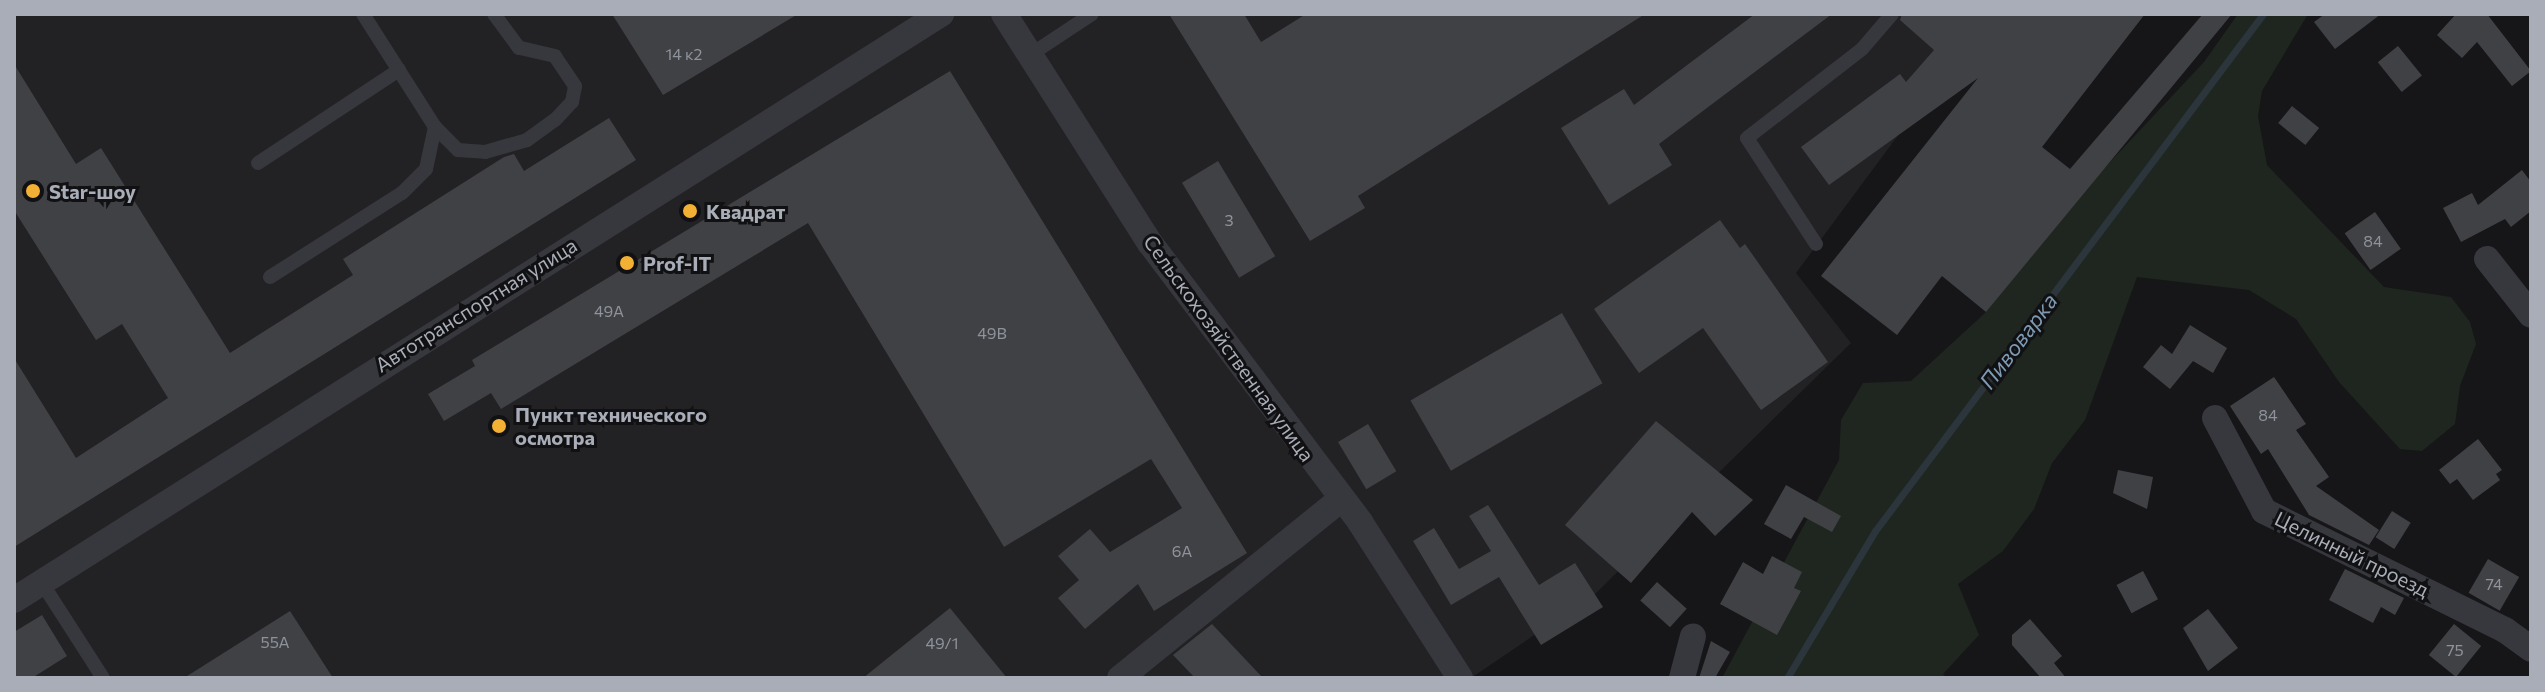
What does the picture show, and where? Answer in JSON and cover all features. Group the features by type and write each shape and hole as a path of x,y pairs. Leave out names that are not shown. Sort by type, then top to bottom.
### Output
{"street":[{"name":"Автотранспортная улица","path":"14,600 941,14"},
{"name":"Сельскохозяйственная улица","path":"1004,14 1150,243 1341,499 1460,678"},
{"path":"2487,259 2531,315"},
{"name":"Целинный проезд","path":"2215,418 2264,511 2505,630 2531,649"},
{"path":"1120,678 1341,499"},
{"path":"1682,678 1693,636"}],"lane":[{"path":"363,14 435,127 458,150 485,152 527,140 572,102 575,86 567,67 555,56 519,48 494,14"},
{"path":"1030,55 1092,14"},
{"path":"1816,244 1747,138 1862,49 1892,14"},
{"path":"258,163 399,70"},
{"path":"270,277 402,193 426,169 435,127"},
{"path":"42,583 103,678"}],"shaded area":[{"path":"14,14 1988,14 1796,273 1851,343 1595,594 1471,678 14,678"},
{"path":"2238,14 2308,14 2262,91 2258,116 2267,165 2384,287 2451,297 2470,322 2476,344 2460,386 2455,424 2422,451 2400,449 2339,382 2296,319 2249,290 2137,277 2085,420 2052,463 2034,509 2003,551 1958,584 1979,635 1943,674 1947,678 1722,678 1839,460 1841,420 1863,383 1911,381 1985,313 2081,193 2204,62"}],"building":[{"path":"612,14 798,14 663,95"},
{"path":"1169,14 1244,14 1261,42 1306,14 1645,14 1358,196 1365,208 1310,241"},
{"path":"1755,14 1832,14 1659,144 1672,165 1609,205 1561,128 1624,89 1634,105"},
{"path":"1902,14 2145,14 2042,147 2070,169 2203,14 2232,14 1986,312 1942,276 1897,335 1821,276 1978,78 1829,185 1801,147 1900,74 1906,82 1934,50 1900,20"},
{"path":"2325,14 2381,14 2335,49 2314,22"},
{"path":"2456,14 2487,14 2531,71 2512,86 2477,42 2462,58 2437,35"},
{"path":"2398,46 2422,76 2402,92 2378,62"},
{"path":"14,64 76,164 101,148 230,353 353,275 343,259 504,157 514,154 524,171 609,118 636,160 14,547 14,358 76,458 168,398 122,324 96,340 14,210"},
{"path":"950,71 1247,553 1154,611 1138,584 1085,629 1058,598 1079,580 1058,556 1090,529 1110,552 1182,508 1151,459 1004,547 808,223 501,409 491,393 444,421 428,394 475,366 472,360"},
{"path":"2292,106 2319,128 2305,145 2278,123"},
{"path":"1218,161 1275,256 1239,278 1182,183"},
{"path":"2522,170 2531,182 2531,211 2511,227 2505,219 2461,242 2443,208 2472,193 2478,205"},
{"path":"2375,212 2401,249 2371,270 2345,233"},
{"path":"1720,220 1740,248 1745,244 1828,362 1761,410 1703,328 1639,373 1594,309"},
{"path":"1562,313 1602,383 1451,471 1410,400"},
{"path":"2190,325 2227,348 2213,373 2193,361 2170,389 2143,367 2161,345 2172,354"},
{"path":"2274,377 2306,424 2296,430 2329,477 2316,486 2379,530 2369,545 2309,515 2268,449 2261,454 2230,406"},
{"path":"1656,421 1753,500 1715,536 1692,512 1631,583 1565,525"},
{"path":"1368,424 1396,471 1366,489 1338,442"},
{"path":"2478,439 2502,470 2496,474 2500,480 2473,500 2457,479 2450,484 2439,470"},
{"path":"2118,470 2153,477 2147,509 2113,493"},
{"path":"1786,485 1841,516 1832,532 1804,517 1791,539 1764,524"},
{"path":"1488,505 1539,585 1575,563 1603,607 1541,645 1499,577 1451,605 1413,541 1434,528 1459,569 1491,551 1469,516"},
{"path":"2392,511 2411,523 2394,549 2376,537"},
{"path":"1772,556 1802,572 1794,588 1801,591 1777,635 1720,604 1743,562 1763,574"},
{"path":"2488,559 2519,577 2500,611 2468,593"},
{"path":"2345,569 2404,598 2395,615 2381,607 2373,623 2329,600"},
{"path":"2143,571 2158,599 2132,613 2117,585"},
{"path":"1657,582 1687,609 1670,627 1640,601"},
{"path":"950,608 1007,678 863,678"},
{"path":"2208,609 2238,648 2208,671 2183,628"},
{"path":"290,611 333,678 184,678"},
{"path":"42,615 67,656 32,678 14,678 14,632"},
{"path":"2030,619 2062,656 2054,663 2066,678 2041,678 2012,645 2012,635"},
{"path":"1212,624 1263,678 1195,678 1173,655"},
{"path":"2454,624 2481,646 2456,677 2429,655"},
{"path":"1711,641 1730,652 1715,678 1699,678"}],"waterway":[{"name":"Пивоварка","path":"1787,678 1875,531 2263,14"}],"place":[{"name":"Star-шоу","path":"33,191"},
{"name":"Квадрат","path":"690,211"},
{"name":"Prof-IT","path":"627,263"},
{"name":"Пункт технического осмотра","path":"499,426"}]}
